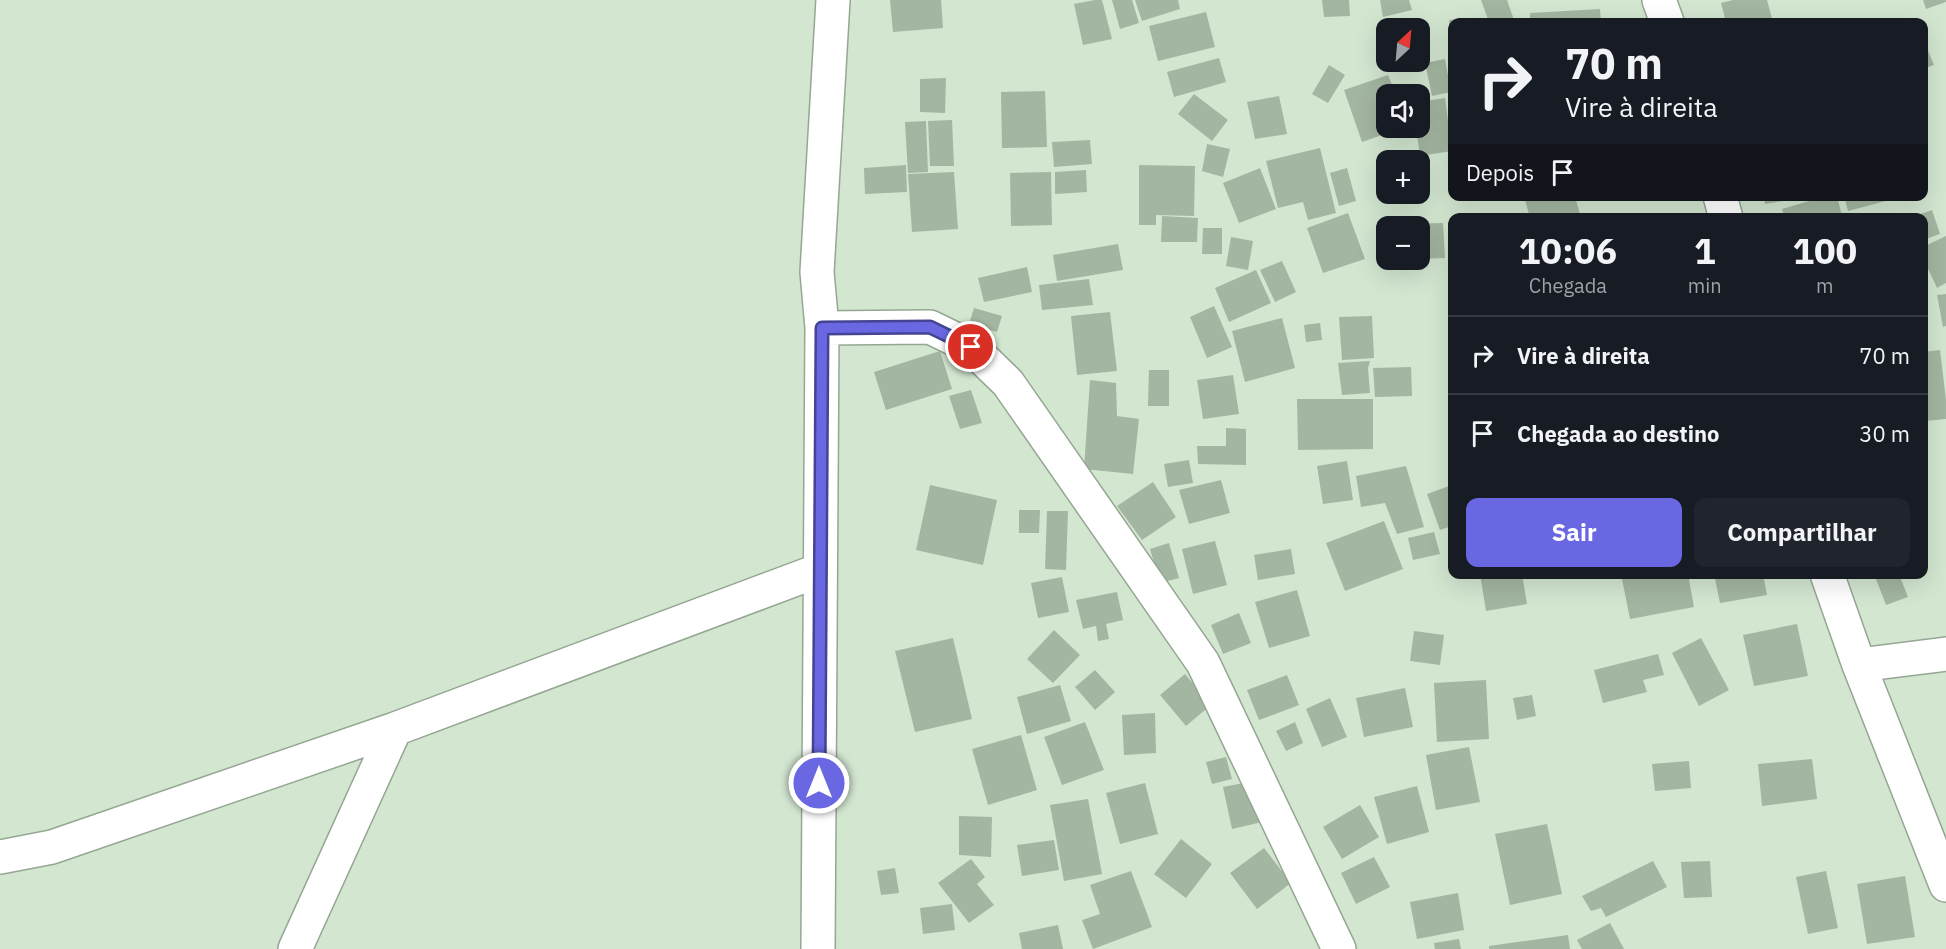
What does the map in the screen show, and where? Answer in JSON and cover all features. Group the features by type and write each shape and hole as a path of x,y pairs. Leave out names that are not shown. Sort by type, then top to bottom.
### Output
{"street":[{"path":"818,949 822,328 817,272 833,0"},
{"path":"1659,0 1666,18"},
{"path":"822,328 930,327 971,347 1008,383 1203,663 1339,949"},
{"path":"0,857 52,847 395,729 820,570"},
{"path":"1829,579 1859,665 1946,885"},
{"path":"1859,665 1946,654"},
{"path":"295,949 395,729"}],"building":[{"path":"890,0 941,0 943,28 893,32"},
{"path":"1102,0 1112,39 1083,45 1074,4"},
{"path":"1112,0 1132,0 1139,23 1120,29"},
{"path":"1135,0 1178,0 1180,9 1142,21"},
{"path":"1322,0 1349,0 1350,16 1324,17"},
{"path":"1380,0 1409,0 1412,10 1383,17"},
{"path":"1481,0 1507,0 1513,18 1488,18"},
{"path":"1733,0 1767,0 1772,18 1725,18 1721,3"},
{"path":"1923,0 1946,0 1946,2 1926,9"},
{"path":"1600,9 1601,18 1530,18 1530,13"},
{"path":"1206,12 1215,47 1158,61 1149,26"},
{"path":"1928,51 1934,65 1928,67"},
{"path":"1219,58 1226,82 1174,97 1167,72"},
{"path":"1445,59 1448,93 1432,96 1427,72 1430,72 1430,62"},
{"path":"1329,65 1345,75 1328,103 1312,94"},
{"path":"1388,75 1392,84 1376,84 1376,137 1362,142 1344,90"},
{"path":"946,78 945,113 920,112 920,79"},
{"path":"1045,91 1047,147 1002,148 1001,92"},
{"path":"1194,94 1228,120 1212,141 1178,114"},
{"path":"1279,96 1287,134 1255,139 1247,102"},
{"path":"1445,98 1448,152 1430,154 1430,150 1419,150 1417,138 1430,138 1430,100"},
{"path":"952,120 954,166 930,166 928,121"},
{"path":"926,121 928,172 908,173 905,122"},
{"path":"1090,140 1092,164 1054,167 1052,142"},
{"path":"1207,144 1230,149 1223,177 1202,171"},
{"path":"1320,148 1336,213 1308,220 1303,202 1278,208 1266,161"},
{"path":"906,165 907,192 865,194 864,168"},
{"path":"1139,165 1195,166 1194,216 1156,215 1156,225 1139,225"},
{"path":"1260,168 1276,209 1239,223 1223,183"},
{"path":"1347,168 1356,201 1339,206 1330,173"},
{"path":"1086,170 1087,192 1055,194 1055,172"},
{"path":"954,172 958,229 912,232 908,174"},
{"path":"1051,172 1052,225 1011,226 1010,173"},
{"path":"1525,201 1576,201 1580,213 1529,213"},
{"path":"1765,201 1783,201 1765,204"},
{"path":"1809,201 1838,201 1841,213 1783,213 1782,209"},
{"path":"1845,201 1886,201 1848,211"},
{"path":"1932,210 1940,234 1928,238 1928,213 1923,213"},
{"path":"1348,213 1365,259 1323,273 1307,228"},
{"path":"1162,216 1198,218 1197,242 1161,242"},
{"path":"1430,223 1443,223 1445,258 1430,259"},
{"path":"1203,228 1222,228 1222,254 1202,254"},
{"path":"1946,236 1946,283 1937,288 1928,269 1928,245"},
{"path":"1231,237 1253,241 1248,270 1226,266"},
{"path":"1118,244 1123,270 1057,281 1053,255"},
{"path":"1282,261 1296,292 1275,302 1260,270"},
{"path":"1027,267 1032,292 984,302 978,278"},
{"path":"1256,270 1271,303 1229,322 1215,288"},
{"path":"1089,279 1093,305 1042,310 1039,285"},
{"path":"1946,294 1946,326 1943,327 1937,295"},
{"path":"1214,306 1232,347 1207,358 1190,317"},
{"path":"974,308 1002,316 997,332 969,324"},
{"path":"1110,312 1117,371 1077,375 1071,316"},
{"path":"1372,316 1374,358 1342,360 1339,317"},
{"path":"1282,318 1295,368 1245,382 1232,331"},
{"path":"1320,323 1322,340 1306,342 1304,325"},
{"path":"1940,350 1946,419 1928,421 1928,351"},
{"path":"940,351 952,389 886,410 874,372"},
{"path":"1370,361 1368,368 1370,393 1342,395 1338,363"},
{"path":"1411,367 1412,396 1375,397 1373,368"},
{"path":"1149,370 1169,370 1169,406 1148,406"},
{"path":"1233,375 1239,414 1203,419 1197,380"},
{"path":"1090,380 1116,383 1117,416 1139,419 1133,474 1084,469"},
{"path":"971,390 982,423 960,429 949,396"},
{"path":"1297,399 1373,399 1373,449 1298,450"},
{"path":"1226,428 1246,429 1246,465 1198,464 1197,446 1226,446"},
{"path":"1189,460 1193,483 1168,487 1164,464"},
{"path":"1347,461 1353,500 1323,504 1317,466"},
{"path":"1406,466 1424,527 1397,534 1385,503 1361,507 1356,476"},
{"path":"1221,480 1230,513 1189,524 1179,490"},
{"path":"1153,482 1176,517 1142,540 1117,506"},
{"path":"930,485 997,500 983,565 916,550"},
{"path":"1448,486 1448,527 1440,530 1427,494"},
{"path":"1019,510 1040,510 1039,533 1019,533"},
{"path":"1047,511 1068,511 1066,570 1045,569"},
{"path":"1384,521 1403,569 1345,591 1326,543"},
{"path":"1434,532 1440,554 1413,560 1408,538"},
{"path":"1215,541 1227,585 1193,594 1182,549"},
{"path":"1169,543 1179,578 1160,583 1150,549"},
{"path":"1291,549 1295,574 1258,580 1254,555"},
{"path":"1062,577 1069,612 1038,618 1031,583"},
{"path":"1481,579 1523,579 1527,604 1486,611"},
{"path":"1622,579 1689,579 1694,607 1630,619"},
{"path":"1715,579 1764,579 1767,595 1720,603"},
{"path":"1876,579 1901,579 1908,597 1886,605"},
{"path":"1297,590 1310,636 1269,648 1255,602"},
{"path":"1117,592 1123,620 1106,624 1109,639 1098,641 1096,626 1083,629 1076,600"},
{"path":"1239,613 1251,643 1223,654 1211,625"},
{"path":"1797,624 1808,676 1754,686 1743,635"},
{"path":"1054,630 1080,655 1053,683 1027,659"},
{"path":"1414,631 1444,635 1440,665 1410,661"},
{"path":"953,638 972,719 915,732 895,651"},
{"path":"1701,638 1729,690 1699,706 1672,653"},
{"path":"1658,654 1664,675 1643,680 1647,692 1603,703 1594,670"},
{"path":"1095,670 1115,692 1095,710 1075,687"},
{"path":"1185,674 1211,705 1186,726 1160,695"},
{"path":"1287,675 1299,705 1259,720 1247,690"},
{"path":"1486,680 1489,739 1437,742 1434,683"},
{"path":"1060,685 1071,721 1027,734 1017,697"},
{"path":"1405,688 1413,727 1364,737 1356,698"},
{"path":"1532,695 1536,716 1517,720 1513,698"},
{"path":"1330,698 1347,737 1322,747 1306,709"},
{"path":"1155,713 1156,753 1124,755 1122,715"},
{"path":"1085,722 1104,770 1062,785 1044,737"},
{"path":"1295,722 1303,743 1286,751 1276,731"},
{"path":"1021,735 1037,790 988,805 972,749"},
{"path":"1469,747 1480,802 1436,810 1426,755"},
{"path":"1226,757 1232,779 1212,784 1206,762"},
{"path":"1812,759 1817,799 1762,806 1758,764"},
{"path":"1689,761 1691,788 1655,791 1652,764"},
{"path":"1254,781 1262,822 1232,829 1223,787"},
{"path":"1145,783 1158,834 1120,844 1106,793"},
{"path":"1417,786 1429,832 1387,844 1374,797"},
{"path":"1088,799 1102,874 1064,881 1050,805"},
{"path":"1360,805 1379,837 1342,859 1323,827"},
{"path":"959,816 992,817 991,857 959,855"},
{"path":"1547,824 1562,894 1510,905 1495,834"},
{"path":"1181,839 1212,864 1186,898 1154,874"},
{"path":"1054,840 1059,870 1022,876 1017,845"},
{"path":"1264,848 1291,883 1257,909 1230,873"},
{"path":"1374,857 1390,887 1356,904 1341,873"},
{"path":"971,859 985,877 977,884 994,905 969,923 938,883"},
{"path":"1653,861 1667,887 1606,917 1601,908 1591,911 1582,896"},
{"path":"1710,861 1712,897 1684,898 1681,862"},
{"path":"895,868 899,893 881,895 877,871"},
{"path":"1131,871 1152,927 1093,949 1082,920 1100,914 1090,885"},
{"path":"1826,871 1838,928 1808,934 1796,877"},
{"path":"1905,876 1915,937 1867,944 1857,884"},
{"path":"1458,893 1464,930 1417,939 1410,902"},
{"path":"952,904 955,930 923,934 920,908"},
{"path":"1610,923 1624,949 1582,949 1577,940"},
{"path":"1058,925 1063,949 1022,949 1019,933"},
{"path":"1568,935 1570,949 1489,949 1489,946"},
{"path":"1459,939 1461,949 1435,949 1434,943"}],"route":[{"path":"819,783 822,328 930,327 971,347"}]}
